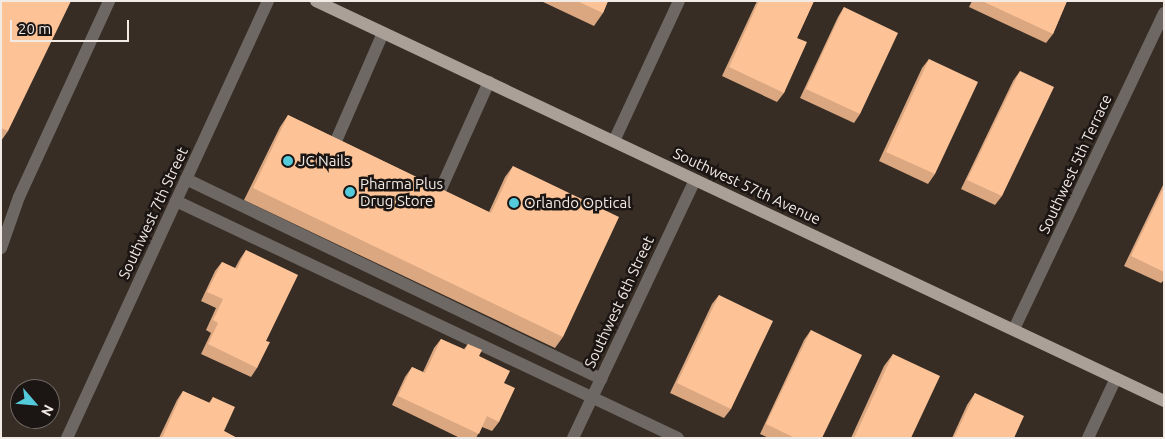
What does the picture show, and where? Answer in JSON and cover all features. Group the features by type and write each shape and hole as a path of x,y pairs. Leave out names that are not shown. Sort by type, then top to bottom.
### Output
{"main road":[{"name":"Southwest 57th Avenue","path":"316,1 1164,401"}],"street":[{"path":"1,248 18,197 109,1"},
{"name":"Southwest 7th Street","path":"67,438 268,1"},
{"path":"614,141 679,1"},
{"name":"Southwest 5th Terrace","path":"1014,329 1164,13"},
{"path":"336,141 383,33"},
{"path":"439,193 489,82"},
{"path":"186,179 601,379"},
{"name":"Southwest 6th Street","path":"574,438 695,180"},
{"path":"176,201 678,438"},
{"path":"1088,438 1116,378"}],"building":[{"path":"1,1 71,1 8,131 1,128"},
{"path":"577,1 608,1 603,13"},
{"path":"759,1 814,1 797,38 807,42 784,93 729,67"},
{"path":"982,1 1067,1 1053,34"},
{"path":"844,7 898,33 860,114 806,89"},
{"path":"929,59 978,82 935,174 886,152"},
{"path":"1020,71 1054,87 1002,196 967,180"},
{"path":"288,115 491,213 513,166 619,217 563,337 253,188"},
{"path":"1164,187 1164,272 1131,256"},
{"path":"246,250 298,275 266,341 270,342 257,368 208,344 218,323 213,320 223,299 207,292 222,262 237,269"},
{"path":"719,295 773,321 731,409 677,383"},
{"path":"811,330 862,355 822,438 795,438 766,424"},
{"path":"441,339 465,350 468,344 482,350 479,356 510,371 504,383 515,388 499,422 487,416 479,434 398,396 412,367 425,373"},
{"path":"893,354 940,376 911,438 854,438"},
{"path":"183,391 210,403 213,397 235,407 224,431 237,438 162,438"},
{"path":"975,393 1024,416 1014,438 954,438"}],"place":[{"name":"JC Nails","path":"288,161"},
{"name":"Pharma Plus Drug Store","path":"350,192"},
{"name":"Orlando Optical","path":"514,203"}]}
